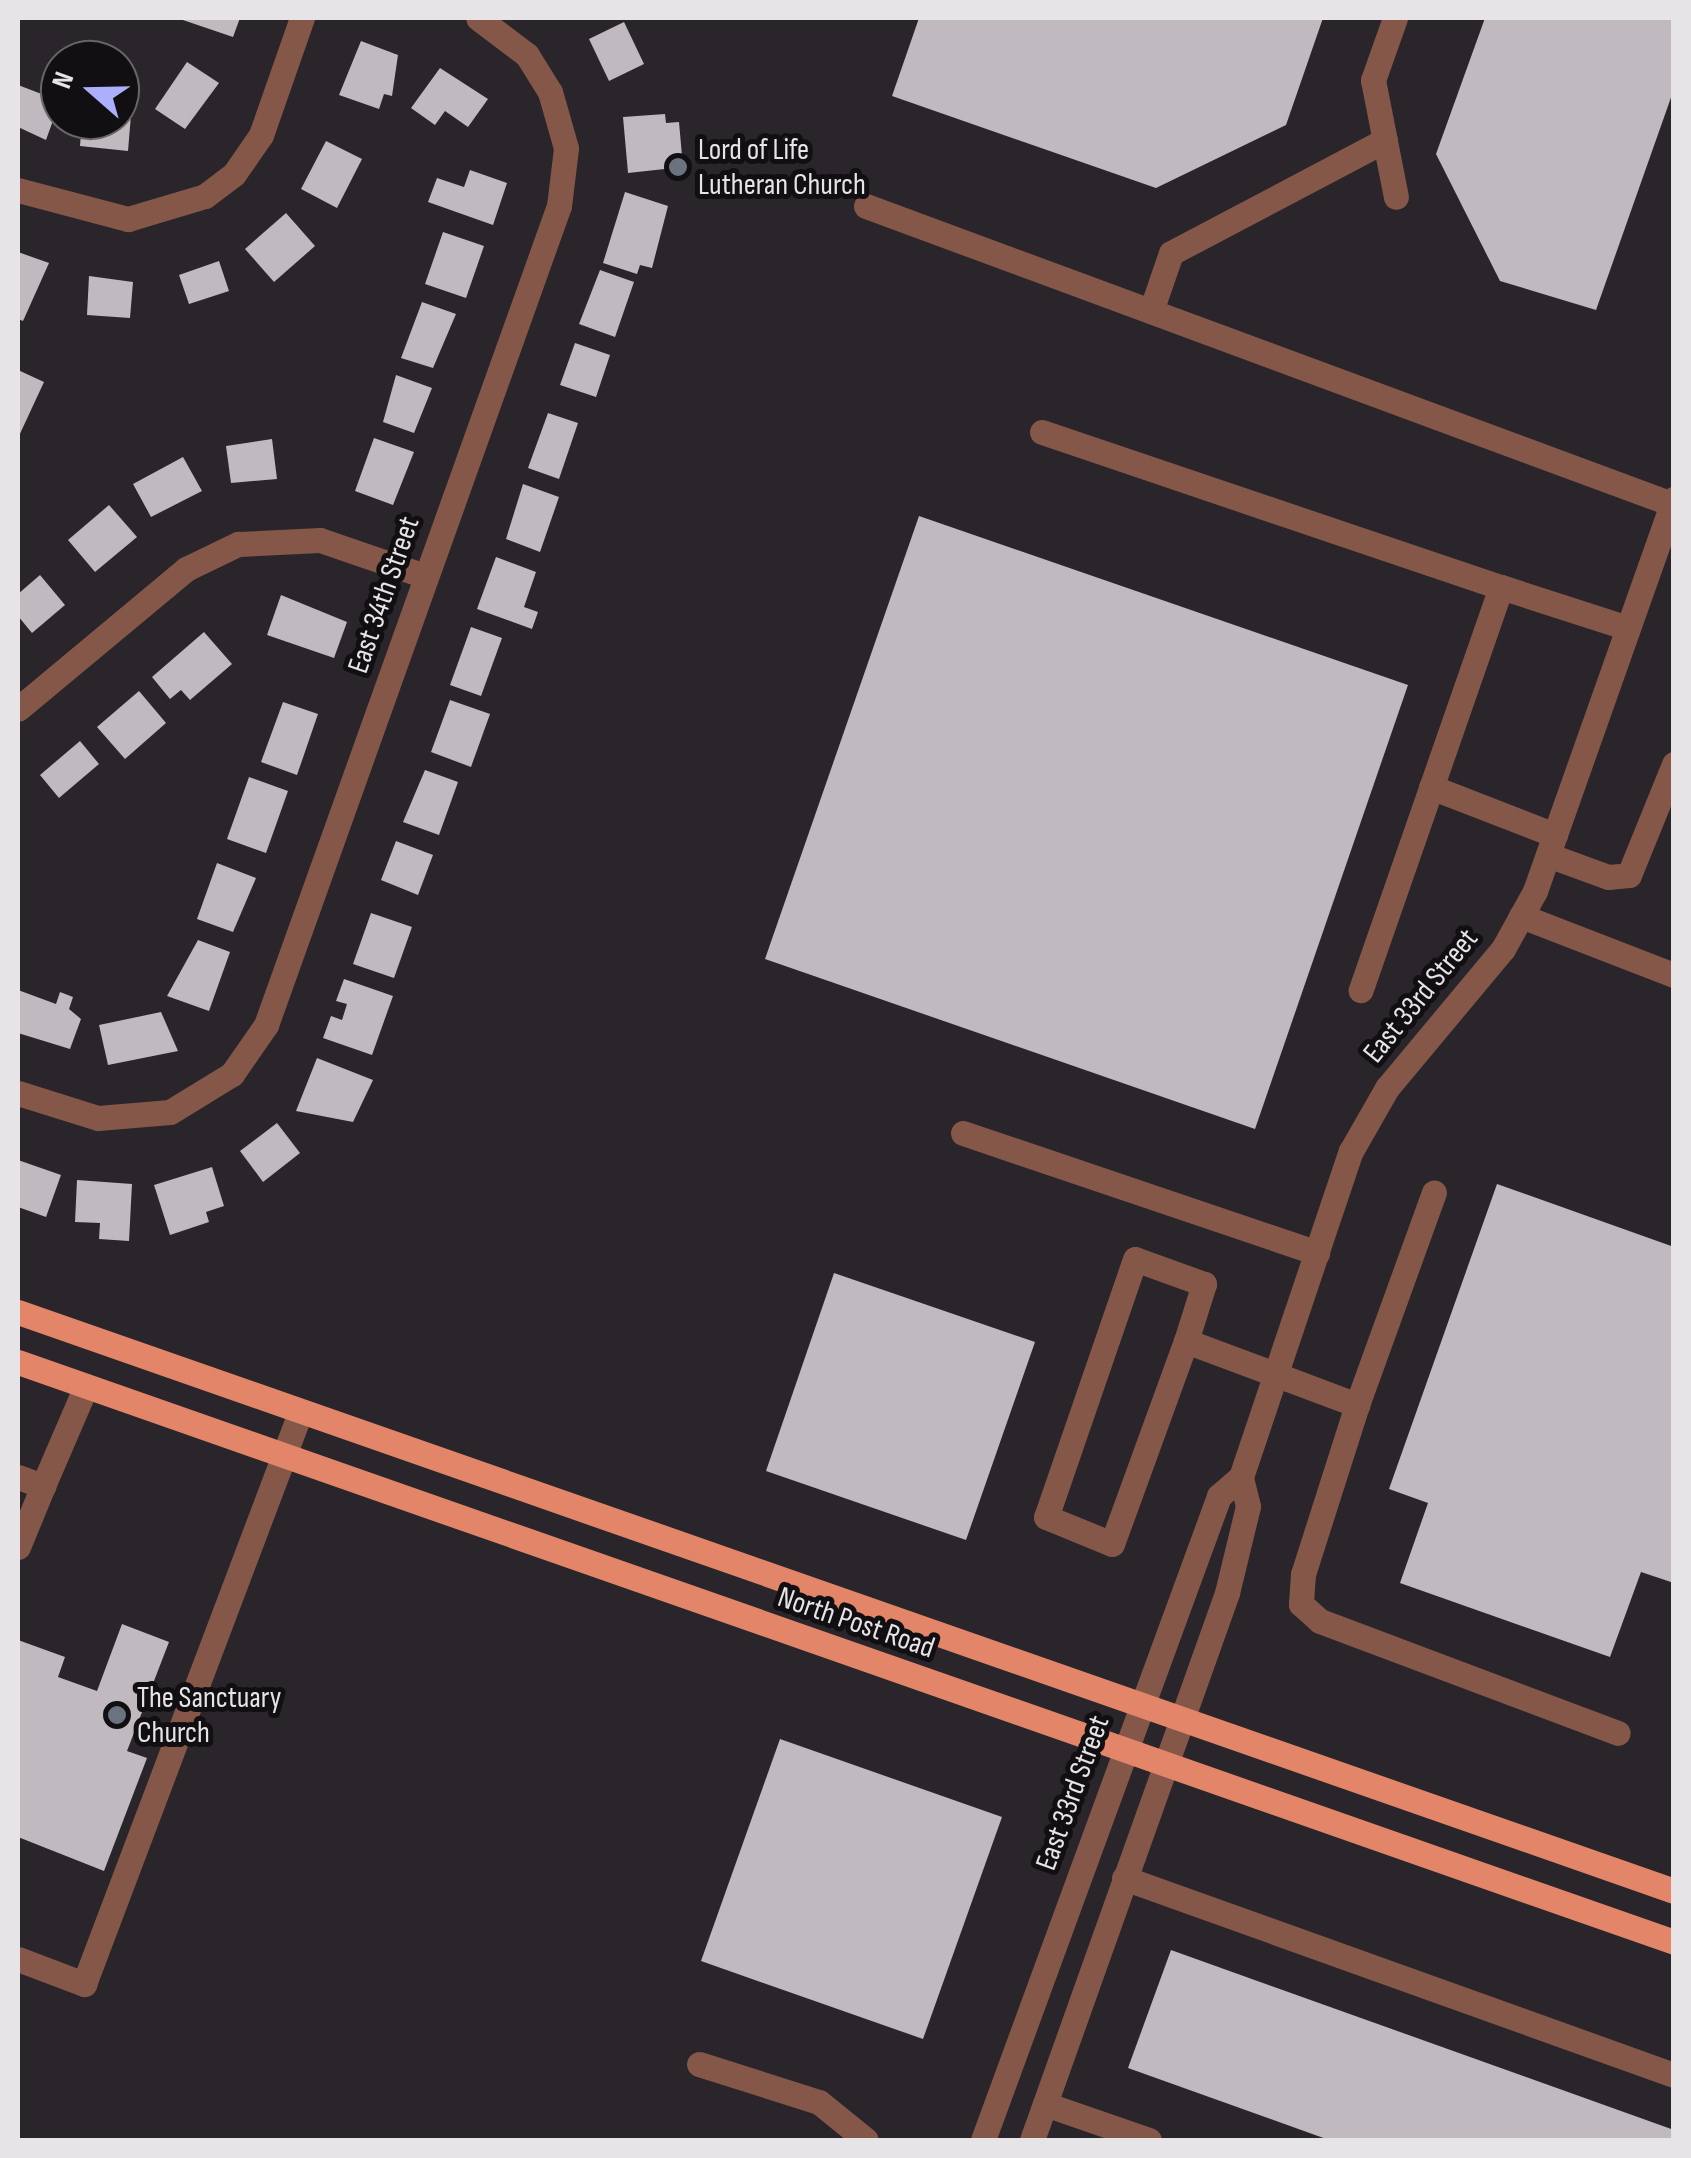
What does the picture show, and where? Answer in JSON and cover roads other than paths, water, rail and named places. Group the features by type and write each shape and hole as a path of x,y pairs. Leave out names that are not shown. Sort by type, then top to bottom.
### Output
{"main road":[{"name":"North Post Road","path":"18,1312 1674,1891"},
{"name":"North Post Road","path":"18,1362 1674,1942"}],"street":[{"path":"18,190 93,215 152,217 215,190 248,156 302,18"},
{"name":"East 34th Street","path":"18,1093 110,1120 147,1118 192,1103 240,1066 266,1025 558,206 566,148 544,81 512,40 478,18"},
{"path":"1394,18 1374,80 1396,197"},
{"path":"1151,311 1171,253 1385,140"},
{"path":"866,206 1673,502"},
{"path":"1042,432 1628,628"},
{"name":"East 33rd Street","path":"984,2140 1122,1750 1219,1496 1241,1478 1351,1150 1387,1088 1470,992 1521,916 1552,845 1673,502"},
{"path":"18,709 186,569 238,544 320,540 425,576"},
{"path":"1361,990 1500,587"},
{"path":"1432,787 1608,877 1629,874 1674,764"},
{"path":"1521,916 1674,974"},
{"path":"963,1132 1317,1254"},
{"path":"1434,1192 1358,1406 1300,1604 1320,1621 1618,1733"},
{"path":"1135,1259 1204,1284 1186,1341 1112,1544 1046,1517 1135,1259"},
{"path":"1186,1341 1358,1406"},
{"path":"18,1548 86,1386"},
{"path":"18,1960 84,1984 300,1412"},
{"path":"18,1477 43,1486"},
{"name":"East 33rd Street","path":"1032,2140 1183,1720 1240,1541 1248,1506 1241,1478"},
{"path":"1124,1878 1674,2075"},
{"path":"698,2064 819,2102 866,2140"},
{"path":"1045,2104 1114,2135 1149,2140"}],"place":[{"name":"Lord of Life Lutheran Church","path":"678,167"},
{"name":"The Sanctuary Church","path":"117,1715"}]}
